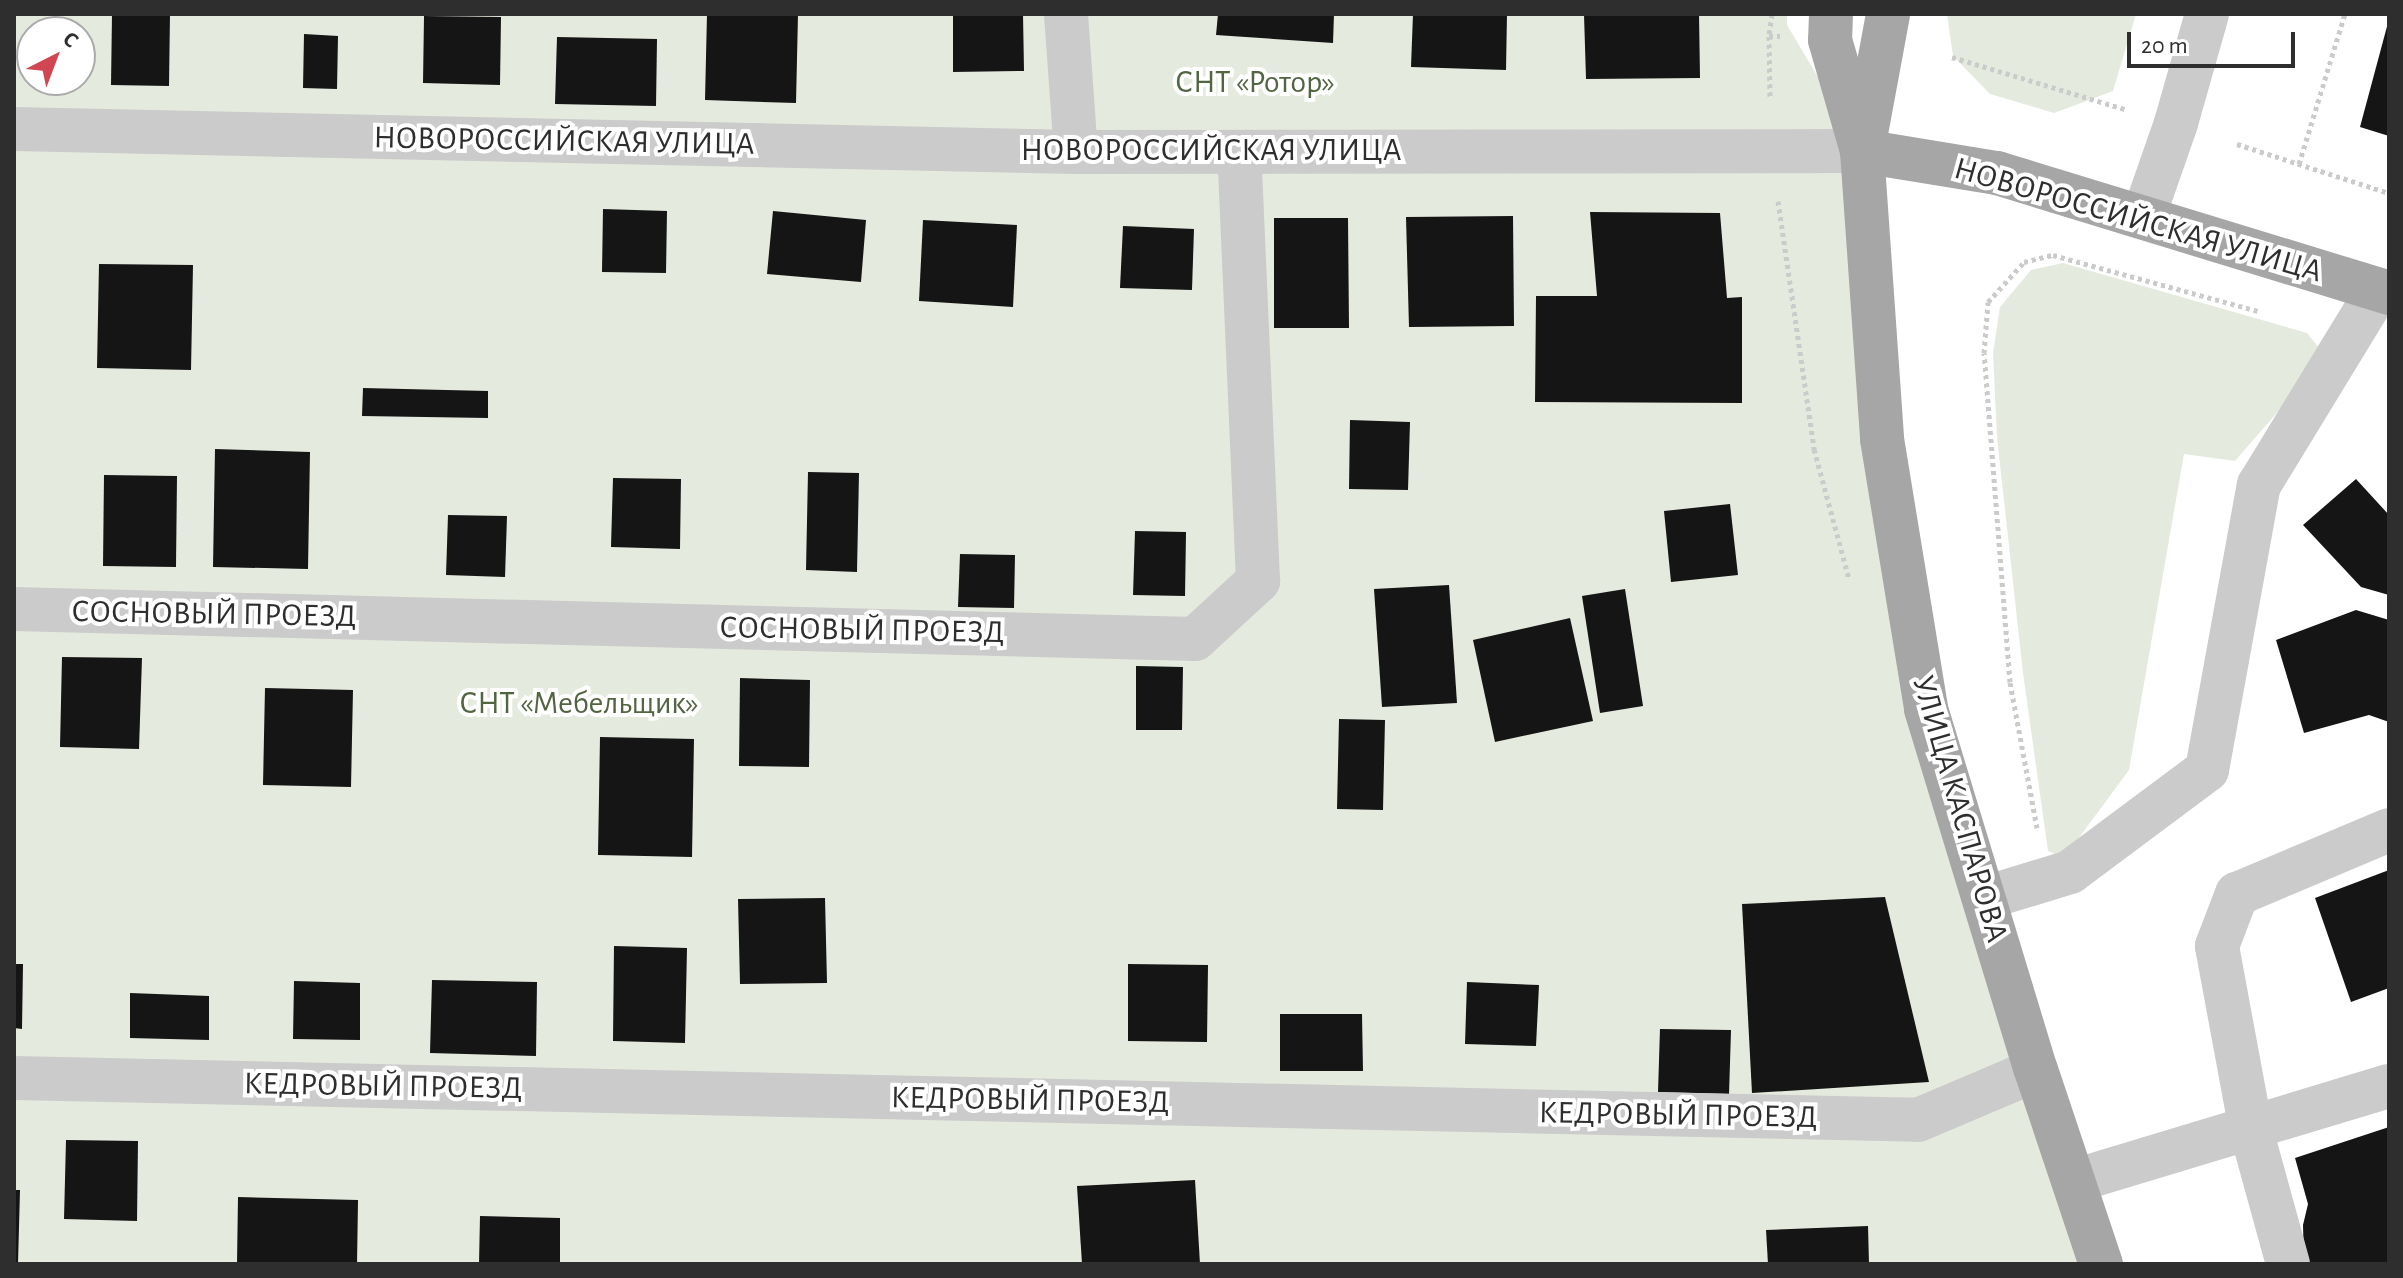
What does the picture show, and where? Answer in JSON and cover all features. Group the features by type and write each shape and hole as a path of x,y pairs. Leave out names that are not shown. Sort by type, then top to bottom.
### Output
{"main road":[{"name":"УЛИЦА КАСПАРОВА","path":"1831,14 1830,40 1862,151 1882,439 1926,709 2036,1070 2101,1264"},
{"name":"УЛИЦА КАСПАРОВА","path":"1862,151 1888,14"},
{"name":"НОВОРОССИЙСКАЯ УЛИЦА","path":"1862,151 1997,173 2144,215 2384,292"}],"street":[{"path":"1066,14 1076,152"},
{"path":"2144,215 2176,123 2207,14"},
{"name":"НОВОРОССИЙСКАЯ УЛИЦА","path":"14,129 1076,152 1862,151"},
{"name":"СОСНОВЫЙ ПРОЕЗД","path":"14,609 1195,639 1258,581 1239,152"},
{"path":"1985,898 2070,872 2207,770 2259,485 2384,292"},
{"path":"2288,1264 2251,1130 2217,946 2237,894 2389,830"},
{"name":"КЕДРОВЫЙ ПРОЕЗД","path":"14,1078 1918,1120 2036,1070"},
{"path":"2074,1181 2389,1086"}],"path":[{"path":"1772,14 1769,36 1789,36"},
{"path":"2299,164 2345,14"},
{"path":"1952,57 2129,110"},
{"path":"2237,144 2389,193"},
{"path":"2046,879 2010,682 1984,353 1988,302 2024,262 2053,255 2265,313"}],"green space":[{"name":"СНТ «Мебельщик»","path":"14,14 1787,14 1787,25 1862,151 1926,709 2101,1264 14,1264"},
{"path":"1947,14 2136,14 2113,91 2054,113 1990,94 1953,56"},
{"path":"2063,263 2307,333 2320,349 2315,369 2235,461 2184,454 2129,770 2064,858 2048,851 2023,673 1997,437 1993,353 2000,307 2031,270"}],"building":[{"path":"112,14 170,14 169,86 111,85"},
{"path":"707,14 798,14 796,103 705,100"},
{"path":"953,14 1023,14 1024,71 953,72"},
{"path":"1218,14 1334,14 1333,43 1216,35"},
{"path":"1413,14 1507,14 1506,70 1411,67"},
{"path":"1584,14 1699,14 1700,78 1586,79"},
{"path":"424,16 501,17 500,85 423,83"},
{"path":"2389,19 2389,136 2360,127"},
{"path":"304,34 338,36 337,89 303,88"},
{"path":"557,37 657,39 656,106 555,104"},
{"path":"603,209 667,211 666,273 602,272"},
{"path":"773,211 866,220 861,282 767,274"},
{"path":"1590,212 1720,213 1727,298 1742,297 1742,403 1535,402 1536,296 1597,296"},
{"path":"1513,216 1514,326 1409,327 1406,217"},
{"path":"1274,218 1348,218 1349,328 1274,328"},
{"path":"923,220 1017,225 1013,307 919,301"},
{"path":"1123,226 1194,229 1192,290 1120,288"},
{"path":"99,264 193,265 191,370 97,368"},
{"path":"363,388 488,391 488,418 362,416"},
{"path":"1350,420 1410,422 1408,490 1349,489"},
{"path":"215,449 310,452 308,569 213,567"},
{"path":"808,472 859,473 857,572 806,570"},
{"path":"104,475 177,476 176,567 103,566"},
{"path":"613,478 681,479 680,549 611,547"},
{"path":"2356,479 2389,515 2389,595 2361,587 2303,525"},
{"path":"1730,504 1738,575 1671,582 1664,511"},
{"path":"448,515 507,516 505,577 446,575"},
{"path":"1135,531 1186,532 1185,596 1133,595"},
{"path":"960,554 1015,555 1014,608 958,607"},
{"path":"1449,585 1457,703 1382,707 1374,589"},
{"path":"1625,589 1643,706 1600,713 1582,596"},
{"path":"2356,610 2389,620 2389,722 2369,715 2304,733 2276,640"},
{"path":"1570,618 1593,721 1495,742 1473,640"},
{"path":"62,657 142,658 139,749 60,747"},
{"path":"1136,666 1183,667 1182,730 1136,730"},
{"path":"740,678 810,680 809,767 739,766"},
{"path":"265,688 353,690 351,787 263,785"},
{"path":"1339,719 1385,720 1383,810 1337,809"},
{"path":"600,737 694,739 692,857 598,855"},
{"path":"2389,870 2389,988 2351,1002 2315,898"},
{"path":"1885,897 1929,1082 1752,1093 1742,904"},
{"path":"825,898 827,983 740,984 738,899"},
{"path":"614,946 687,948 685,1043 613,1041"},
{"path":"14,964 23,964 22,1029 14,1028"},
{"path":"1128,964 1208,965 1207,1042 1128,1041"},
{"path":"432,980 537,982 536,1056 430,1053"},
{"path":"294,981 360,983 360,1040 293,1039"},
{"path":"1467,982 1539,985 1536,1046 1465,1044"},
{"path":"130,993 209,996 209,1040 130,1038"},
{"path":"1280,1014 1362,1014 1363,1071 1280,1071"},
{"path":"1660,1029 1731,1030 1729,1094 1658,1092"},
{"path":"2389,1127 2389,1264 2304,1264 2303,1225 2308,1204 2295,1158"},
{"path":"66,1140 138,1141 137,1221 64,1219"},
{"path":"1195,1180 1200,1264 1082,1264 1077,1186"},
{"path":"14,1190 20,1190 18,1264 14,1264"},
{"path":"238,1197 358,1200 357,1264 237,1264"},
{"path":"480,1216 560,1218 560,1264 479,1264"},
{"path":"1868,1226 1869,1264 1768,1264 1766,1230"}],"park label":[{"name":"СНТ «Ротор»","path":"1255,82"}]}
